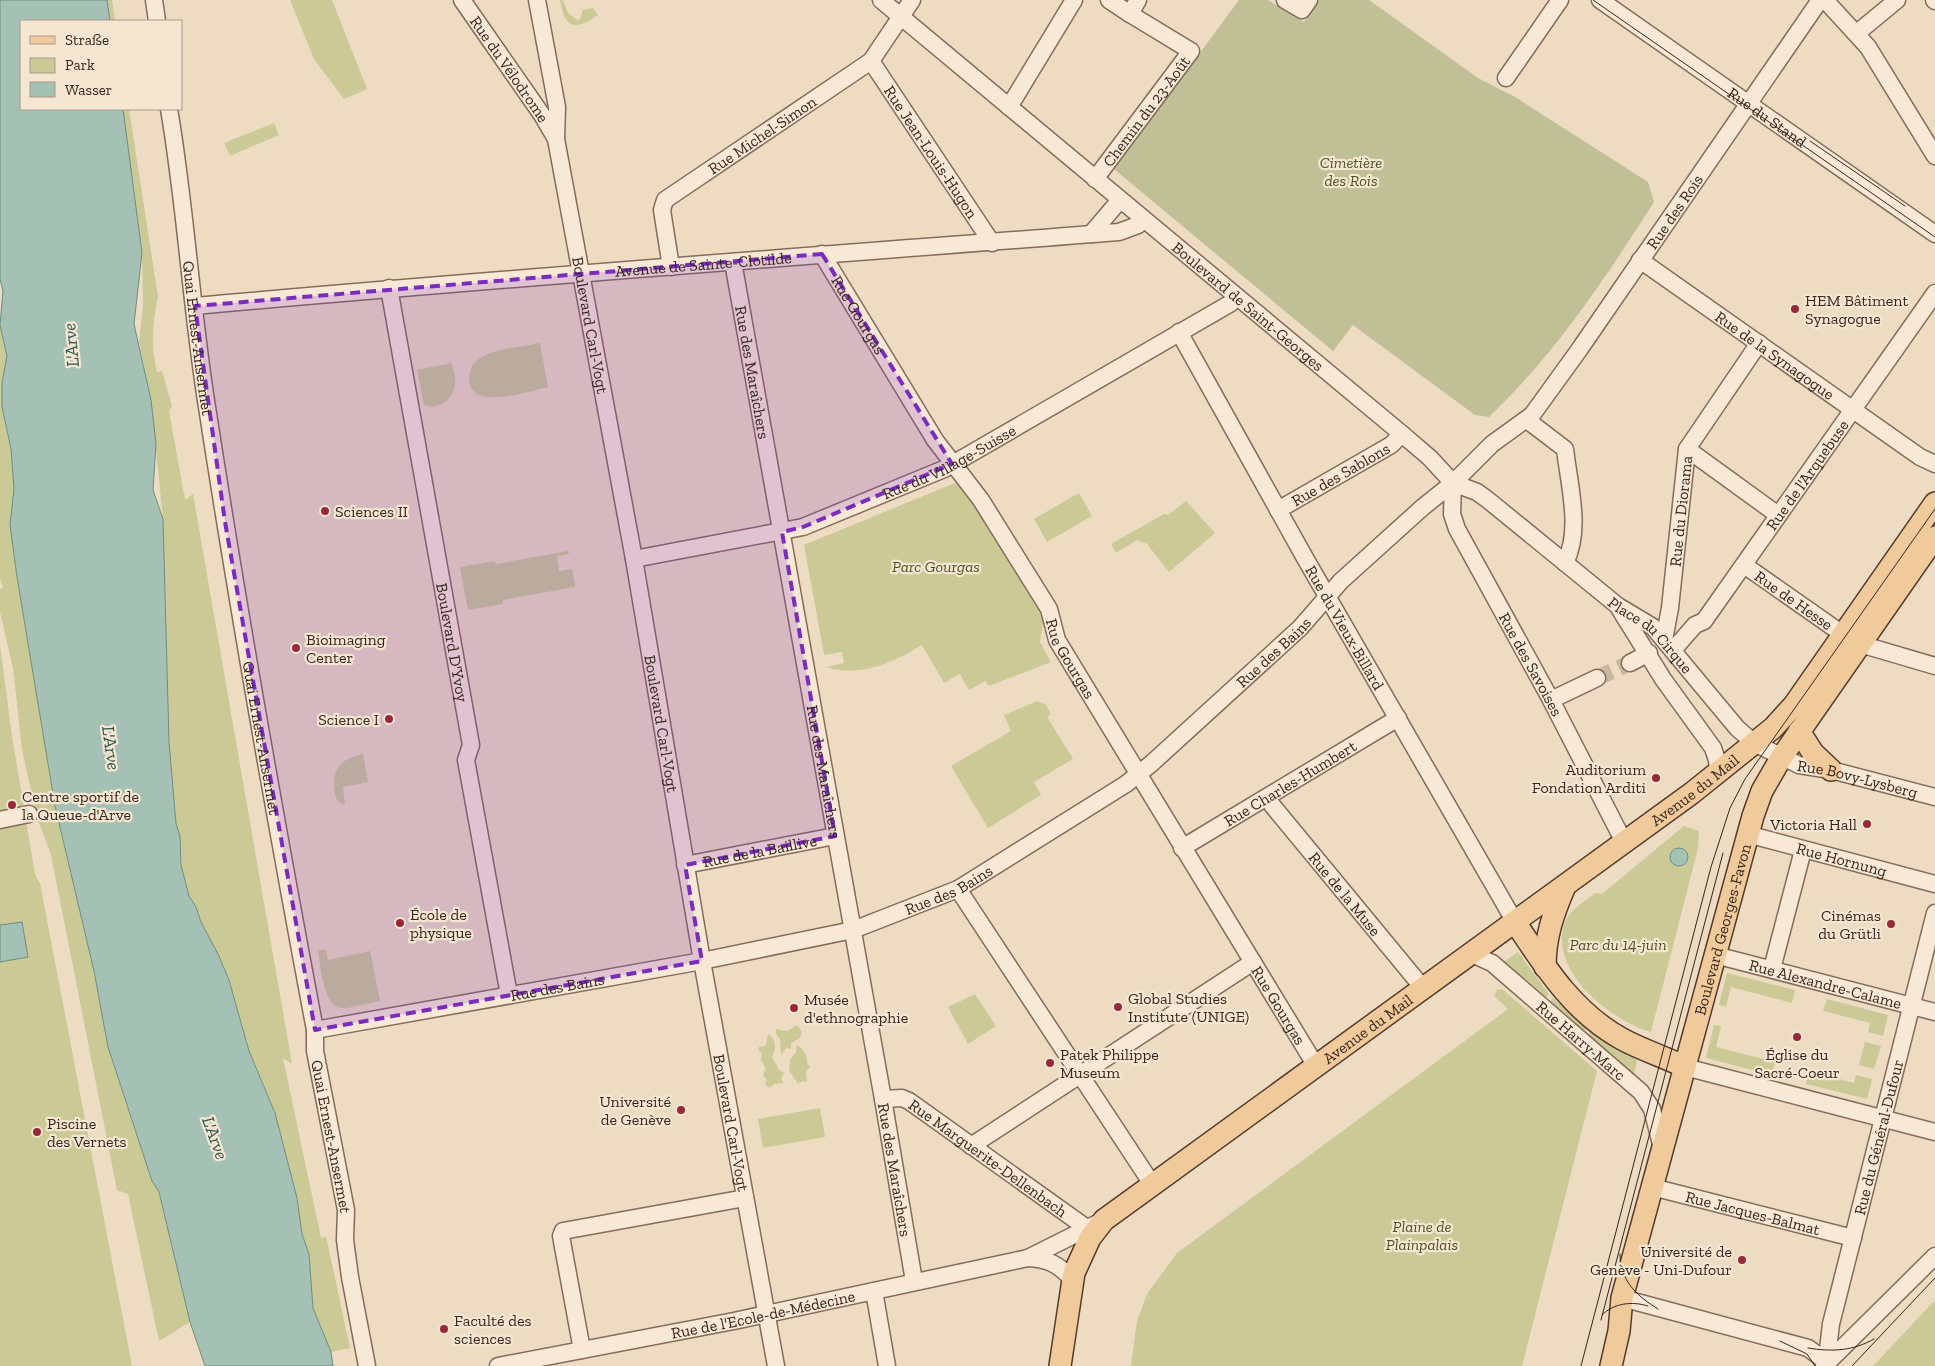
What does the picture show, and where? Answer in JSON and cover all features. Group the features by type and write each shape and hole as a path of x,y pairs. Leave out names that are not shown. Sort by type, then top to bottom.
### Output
{"main road":[{"name":"Boulevard Georges-Favon","path":"1611,1366 1620,1331 1622,1298 1747,834 1762,792 1935,503"},
{"name":"Boulevard Georges-Favon","path":"1754,743 1787,715 1852,639 1935,536"},
{"path":"1799,731 1814,753 1831,770"},
{"name":"Avenue du Mail","path":"1060,1366 1072,1279 1080,1256 1096,1224 1472,954 1718,772 1754,743"},
{"path":"1545,967 1545,945 1550,921 1565,885"},
{"name":"Rue Harry-Marc","path":"1515,922 1545,967 1573,1002 1608,1031 1637,1046 1686,1066"}],"street":[{"path":"154,0 157,20"},
{"name":"Rue du Vélodrome","path":"462,0 556,139"},
{"name":"Boulevard Carl-Vogt","path":"537,0 558,107 556,139 634,558 685,865 776,1366"},
{"name":"Boulevard de Saint-Georges","path":"881,0 1402,434 1430,458 1453,483 1477,492 1488,500 1618,606"},
{"name":"Rue Michel-Simon","path":"671,267 662,210 665,200 871,60 912,0"},
{"path":"1009,107 1074,0"},
{"name":"Chemin du 23-Août","path":"1095,179 1191,52 1134,7 1109,0"},
{"path":"1285,0 1302,10 1309,0"},
{"path":"1506,78 1560,0"},
{"name":"Rue du Stand","path":"1600,0 1912,216 1935,234"},
{"name":"Rue des Rois","path":"1453,483 1492,444 1527,420 1539,406 1820,0"},
{"path":"1825,0 1857,33 1878,60 1935,156"},
{"path":"1857,33 1897,0"},
{"name":"Rue Jean-Louis-Hugon","path":"871,60 992,243"},
{"path":"534,104 547,95 552,82"},
{"name":"Quai Ernest-Ansermet","path":"169,110 179,166 204,387 228,541 315,1030 315,1052 346,1210 345,1240 366,1366"},
{"path":"1091,234 1120,200"},
{"name":"Avenue de Sainte-Clotilde","path":"195,306 389,288 1119,232 1138,225 1143,219"},
{"name":"Rue Gourgas","path":"822,254 913,406 952,464 981,500 1049,610 1057,640 1316,1066"},
{"name":"Rue de la Synagogue","path":"1640,260 1928,460"},
{"name":"Rue des Maraîchers","path":"733,262 914,1281"},
{"name":"Boulevard D'Yvoy","path":"389,288 471,745 466,760 509,995"},
{"name":"Rue de l'Arquebuse","path":"1669,645 1704,621 1935,293"},
{"name":"Rue du Village-Suisse","path":"634,558 803,527 952,464 1231,303 1236,297"},
{"name":"Rue du Vieux-Billard","path":"1179,332 1327,597 1515,922"},
{"name":"Rue du Diorama","path":"1669,645 1670,608 1687,449 1759,343"},
{"path":"1527,420 1566,449 1574,532 1571,551 1565,563"},
{"name":"Rue des Sablons","path":"1278,510 1390,445 1402,434"},
{"path":"1687,449 1778,515"},
{"name":"Rue des Bains","path":"315,1030 702,961 853,930 958,888 1139,775 1304,624 1347,575 1422,507 1453,483"},
{"name":"Rue des Savoises","path":"1453,483 1454,521 1551,700 1624,842"},
{"name":"Rue de Hesse","path":"1744,565 1852,639 1935,666"},
{"name":"Place du Cirque","path":"1618,606 1644,620 1669,645 1737,728 1754,743 1781,758"},
{"name":"Place du Cirque","path":"1618,606 1649,653 1663,679 1713,748 1718,772"},
{"path":"1630,662 1649,653"},
{"path":"1551,700 1597,678"},
{"name":"Rue Charles-Humbert","path":"1182,848 1398,718"},
{"name":"Rue Bovy-Lysberg","path":"1781,758 1799,765 1831,770 1935,797"},
{"name":"Rue de la Muse","path":"1268,797 1272,805 1423,988"},
{"path":"0,820 29,814"},
{"name":"Rue Hornung","path":"1747,834 1935,884"},
{"name":"Rue de la Baillive","path":"685,865 835,836"},
{"path":"1772,969 1803,850"},
{"path":"958,888 1152,1184"},
{"name":"Rue du Général-Dufour","path":"1826,1365 1831,1324 1935,913"},
{"name":"Rue Harry-Marc","path":"1472,954 1492,963 1641,1092 1652,1109 1662,1148"},
{"name":"Rue Alexandre-Calame","path":"1715,955 1935,1012"},
{"path":"971,1146 1253,962"},
{"path":"1686,1066 1935,1132"},
{"name":"Rue Marguerite-Dellenbach","path":"883,1099 902,1098 909,1101 971,1146 1096,1224"},
{"name":"Rue Jacques-Balmat","path":"1652,1187 1852,1238"},
{"path":"582,1350 560,1236 563,1231 745,1198"},
{"path":"1028,1258 1096,1224"},
{"path":"1622,1298 1808,1348 1826,1365 1935,1256"},
{"path":"1028,1258 1046,1260 1057,1264 1072,1279"},
{"name":"Rue de l'Ecole-de-Médecine","path":"498,1366 766,1314 1028,1258"},
{"path":"874,1291 887,1366"}],"highlighted area":[{"path":"822,254 952,464 803,527 782,532 835,836 685,865 702,961 315,1030 225,522 195,306"}],"green space":[{"path":"107,0 112,0 115,20 110,20"},
{"path":"290,0 332,0 367,89 344,99 314,59"},
{"path":"560,0 563,0 568,13 579,21 583,10 593,8 598,15 583,24 572,24 565,17"},
{"name":"Cimetière des Rois","path":"1239,0 1268,0 1304,22 1319,0 1369,0 1478,78 1515,97 1648,182 1654,202 1617,260 1578,315 1536,367 1489,417 1475,415 1353,325 1333,351 1114,169"},
{"path":"123,110 129,110 158,297 153,334 155,362 157,372 162,371 172,406 169,411 185,500 193,494 292,1064 283,1058 321,1238 326,1236 350,1348 331,1352 313,1308 309,1254 302,1234 297,1198 275,1113 249,1051 229,980 201,922 196,907 189,896 181,865 180,836 176,824 169,742 163,519 151,400 139,342 143,306 142,253"},
{"path":"274,123 279,135 230,156 224,143"},
{"path":"0,325 7,356 2,383 2,407 11,449 14,489 10,525 55,806 94,971 108,1047 152,1181 159,1192 190,1322 159,1341 128,1194 117,1190 51,855 37,817 22,750 13,668 0,612 0,589 3,588 0,578"},
{"path":"540,343 548,387 501,397 488,397 478,394 471,388 470,371 480,358 501,350"},
{"path":"452,363 455,381 454,389 449,399 440,405 424,405 417,370"},
{"name":"Parc Gourgas","path":"955,483 978,503 1045,612 1040,642 1051,662 989,686 985,681 969,690 960,674 944,683 922,645 889,662 864,669 852,671 827,667 844,663 842,652 824,654 804,545"},
{"path":"1079,493 1092,516 1047,542 1034,519"},
{"path":"1186,501 1215,533 1169,572 1147,544 1137,540 1116,553 1111,544 1164,514 1168,515"},
{"path":"568,551 569,554 557,556 559,571 572,569 575,587 503,600 503,604 468,610 460,567 495,561 496,564"},
{"path":"0,645 12,736 35,874 40,883 132,1366 0,1366 0,962 28,957 22,922 0,925"},
{"path":"1037,701 1046,705 1051,714 1047,717 1073,759 1034,782 1041,795 988,828 951,766 1011,731 1004,715"},
{"path":"363,754 368,782 343,787 345,804 342,804 335,795 334,780 337,769 350,758"},
{"name":"Parc du 14-juin","path":"1684,826 1699,831 1698,848 1651,1032 1618,1017 1586,991 1574,975 1565,958 1562,940 1565,922 1574,910 1595,893 1602,894"},
{"path":"326,949 328,960 370,951 380,1001 347,1008 336,1006 327,994 322,975 318,951"},
{"path":"1518,952 1549,994 1545,999 1505,965 1505,961"},
{"path":"1727,973 1795,990 1792,1003 1731,987 1726,1007 1719,1005"},
{"name":"Plaine de Plainpalais","path":"1502,989 1597,1071 1522,1366 1131,1366 1137,1321 1147,1294 1177,1253 1508,1009 1494,996 1497,990"},
{"path":"975,994 996,1026 968,1044 948,1007"},
{"path":"1553,998 1587,1029 1584,1032 1550,1002"},
{"path":"1827,999 1888,1015 1883,1036 1868,1032 1870,1023 1823,1011"},
{"path":"797,1025 802,1031 800,1038 791,1043 791,1049 786,1048 781,1055 780,1039 776,1034 776,1029 787,1031"},
{"path":"1714,1025 1721,1026 1716,1047 1775,1062 1772,1075 1706,1058"},
{"path":"1590,1032 1637,1060 1634,1076 1588,1035"},
{"path":"768,1034 775,1044 772,1057 779,1070 784,1073 781,1079 784,1083 774,1084 770,1088 765,1085 767,1080 763,1075 766,1069 761,1060 762,1053 758,1050 759,1047 766,1046"},
{"path":"1865,1042 1881,1046 1874,1069 1859,1065"},
{"path":"797,1045 805,1053 807,1064 810,1067 806,1072 807,1082 803,1081 798,1084 789,1070 790,1060 796,1052"},
{"path":"1809,1071 1854,1083 1856,1075 1872,1079 1867,1099 1806,1084"},
{"path":"820,1108 825,1137 763,1148 758,1119"},
{"path":"1935,1300 1935,1366 1873,1366"}],"water":[{"name":"L'Arve","path":"0,0 107,0 110,20 20,20 20,110 123,110 142,253 134,324 151,400 156,444 153,490 163,519 169,742 176,824 180,836 181,865 189,896 196,907 201,922 229,980 249,1051 275,1113 297,1198 302,1234 309,1254 313,1308 331,1352 333,1366 205,1366 190,1322 159,1192 152,1181 108,1047 94,971 55,806 10,525 14,489 11,449 2,407 2,383 7,356 0,325 3,291 0,279"},
{"path":"1679,848 1685,851 1688,857 1685,863 1679,866 1673,863 1670,857 1673,851"},
{"path":"22,922 28,957 0,962 0,925"}],"tunnel":[{"path":"1597,678 1630,663"}],"tram line":[{"path":"1593,0 1935,237"},
{"path":"1810,141 1905,206"},
{"path":"1581,1366 1711,867 1730,808 1745,779 1935,509"},
{"path":"1601,1320 1723,853"},
{"path":"1620,1254 1626,1280 1643,1299 1658,1309"},
{"path":"1852,1366 1935,1278"},
{"path":"1602,1315 1612,1308 1624,1304 1648,1306"},
{"path":"1808,1348 1842,1350 1874,1339"},
{"path":"1780,1341 1807,1354 1815,1366"}],"place":[{"name":"HEM Bâtiment Synagogue","path":"1795,309"},
{"name":"Sciences II","path":"325,511"},
{"name":"Bioimaging Center","path":"296,648"},
{"name":"Science I","path":"389,719"},
{"name":"Auditorium Fondation Arditi","path":"1656,778"},
{"name":"Centre sportif de la Queue-d'Arve","path":"12,805"},
{"name":"Victoria Hall","path":"1867,824"},
{"name":"École de physique","path":"400,923"},
{"name":"Cinémas du Grütli","path":"1891,924"},
{"name":"Global Studies Institute (UNIGE)","path":"1118,1007"},
{"name":"Musée d'ethnographie","path":"794,1008"},
{"name":"Église du Sacré-Coeur","path":"1797,1037"},
{"name":"Patek Philippe Museum","path":"1050,1063"},
{"name":"Université de Genève","path":"681,1110"},
{"name":"Piscine des Vernets","path":"37,1132"},
{"name":"Université de Genève - Uni-Dufour","path":"1742,1260"},
{"name":"Faculté des sciences","path":"444,1329"}]}
